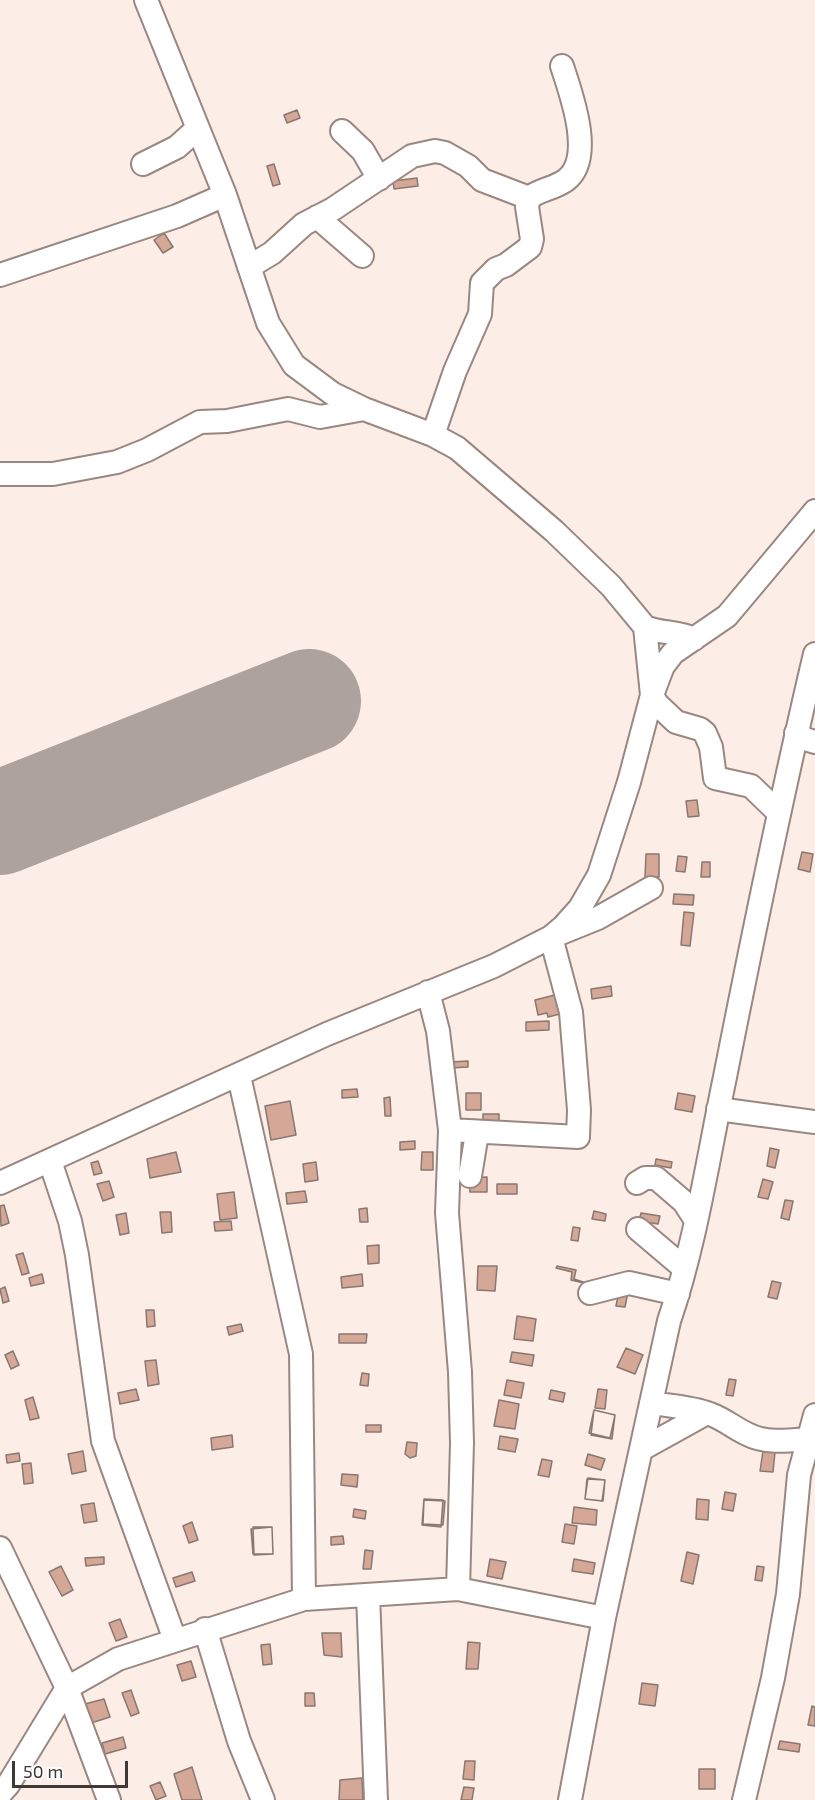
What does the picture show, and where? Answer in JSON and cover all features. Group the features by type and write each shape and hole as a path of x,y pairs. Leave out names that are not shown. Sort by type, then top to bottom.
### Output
{"street":[{"path":"146,0 225,195 268,322 294,365 315,383 364,409 433,435 477,464 554,531 611,586 645,627 655,631 681,633 694,639"},
{"path":"249,267 260,263 304,224 379,179 412,156 435,151 445,153 468,166 482,180 529,198 568,178 577,165 579,120 562,66"},
{"path":"142,164 177,147 197,129"},
{"path":"342,131 363,151 379,179"},
{"path":"0,275 156,224 225,195"},
{"path":"433,435 455,370 480,314 482,283 495,268 506,265 530,247 532,239 527,207 529,198"},
{"path":"317,217 362,256"},
{"path":"0,474 53,474 117,462 147,450 200,422 227,421 288,409 321,417 364,409"},
{"path":"551,937 580,908 599,875 629,783 652,695 663,666 673,652 727,616 815,511"},
{"path":"645,627 652,695 669,717 705,733 711,747 717,781 751,786 775,804"},
{"path":"570,1800 604,1618 718,1109 775,804 806,737 815,654"},
{"path":"0,1183 327,1034 494,966 551,937 598,918 651,888"},
{"path":"450,1130 574,1138 579,1135 571,1012 551,937"},
{"path":"428,992 445,1077 450,1130 447,1213 460,1372 462,1443 458,1589"},
{"path":"239,1076 301,1354 304,1599"},
{"path":"718,1109 815,1122"},
{"path":"470,1176 477,1133"},
{"path":"50,1161 70,1221 77,1255 102,1441 176,1640"},
{"path":"637,1183 645,1178 656,1178 684,1202 695,1219"},
{"path":"638,1229 684,1268"},
{"path":"590,1293 629,1283 678,1294"},
{"path":"651,1403 707,1413 747,1434 762,1438 793,1441 812,1438"},
{"path":"642,1449 707,1413"},
{"path":"744,1800 773,1678 788,1594 799,1475 812,1438 815,1415"},
{"path":"0,1548 67,1688 109,1800"},
{"path":"0,1794 8,1785 67,1688 118,1659 205,1629 304,1599 458,1589 604,1618"},
{"path":"368,1595 376,1800"},
{"path":"205,1629 239,1741 263,1800"}],"building":[{"path":"297,110 300,118 287,123 284,115"},
{"path":"274,164 280,184 273,186 267,166"},
{"path":"417,178 418,186 394,189 393,181"},
{"path":"164,233 173,247 163,253 154,240"},
{"path":"697,800 699,816 688,817 686,801"},
{"path":"802,852 813,854 810,872 798,869"},
{"path":"646,854 659,854 659,877 645,877"},
{"path":"678,856 687,857 685,872 676,871"},
{"path":"702,862 710,862 710,877 701,877"},
{"path":"674,894 694,895 693,905 673,904"},
{"path":"684,912 694,913 690,946 681,945"},
{"path":"611,986 612,996 592,999 591,989"},
{"path":"555,995 560,1014 548,1017 547,1013 538,1015 535,1000"},
{"path":"549,1021 549,1030 526,1031 526,1022"},
{"path":"468,1061 468,1067 451,1068 450,1062"},
{"path":"357,1089 358,1097 342,1098 342,1090"},
{"path":"466,1093 481,1093 481,1110 466,1110"},
{"path":"678,1093 695,1096 692,1112 675,1109"},
{"path":"390,1097 391,1116 385,1116 384,1098"},
{"path":"290,1101 296,1135 271,1140 265,1106"},
{"path":"483,1114 499,1114 499,1121 483,1121"},
{"path":"415,1141 415,1149 400,1150 400,1142"},
{"path":"770,1148 779,1150 775,1168 767,1166"},
{"path":"176,1152 181,1172 150,1178 147,1159"},
{"path":"422,1152 433,1152 433,1170 421,1170"},
{"path":"656,1159 672,1162 671,1168 655,1165"},
{"path":"98,1161 102,1173 94,1175 91,1163"},
{"path":"316,1162 318,1180 305,1182 303,1164"},
{"path":"487,1177 487,1192 470,1192 469,1178"},
{"path":"763,1179 773,1182 768,1199 758,1197"},
{"path":"109,1181 114,1197 103,1201 97,1184"},
{"path":"497,1184 517,1184 517,1194 497,1194"},
{"path":"305,1191 307,1202 287,1204 286,1193"},
{"path":"234,1192 237,1218 220,1220 217,1194"},
{"path":"785,1200 793,1201 789,1220 781,1218"},
{"path":"4,1205 9,1223 1,1226 0,1206"},
{"path":"367,1208 368,1222 360,1222 359,1209"},
{"path":"594,1211 606,1214 605,1221 592,1219"},
{"path":"160,1212 171,1212 172,1232 162,1233"},
{"path":"126,1213 129,1233 120,1235 116,1215"},
{"path":"641,1213 660,1216 658,1224 639,1221"},
{"path":"231,1221 232,1230 215,1231 214,1222"},
{"path":"573,1227 580,1228 578,1241 571,1240"},
{"path":"379,1245 379,1263 368,1264 367,1246"},
{"path":"23,1253 29,1273 22,1275 16,1255"},
{"path":"478,1266 497,1266 495,1291 477,1290"},
{"path":"557,1266 576,1270 574,1279 592,1285 571,1280 572,1272 556,1268"},
{"path":"42,1274 44,1283 31,1286 29,1278"},
{"path":"362,1274 363,1286 342,1288 341,1277"},
{"path":"772,1281 781,1283 777,1299 768,1297"},
{"path":"5,1287 9,1301 3,1303 0,1289"},
{"path":"619,1290 628,1292 625,1307 616,1306"},
{"path":"146,1310 154,1310 155,1326 147,1327"},
{"path":"517,1316 536,1319 533,1341 514,1339"},
{"path":"241,1324 243,1331 229,1335 227,1327"},
{"path":"339,1334 367,1334 366,1343 339,1343"},
{"path":"626,1348 643,1355 635,1374 617,1367"},
{"path":"13,1351 19,1365 11,1369 5,1355"},
{"path":"512,1352 534,1355 532,1366 510,1362"},
{"path":"156,1360 159,1384 148,1386 145,1361"},
{"path":"362,1373 369,1374 368,1386 360,1385"},
{"path":"729,1379 736,1380 733,1396 726,1395"},
{"path":"507,1380 524,1383 521,1398 504,1395"},
{"path":"136,1389 139,1400 120,1404 118,1393"},
{"path":"598,1389 607,1390 605,1409 595,1408"},
{"path":"551,1390 565,1393 563,1402 549,1399"},
{"path":"33,1397 39,1418 30,1420 25,1400"},
{"path":"499,1400 519,1404 515,1429 494,1426"},
{"path":"594,1410 615,1415 612,1439 591,1435"},
{"path":"594,1410 615,1415 610,1438 589,1433"},
{"path":"366,1425 381,1425 381,1432 366,1432"},
{"path":"232,1435 233,1447 212,1450 211,1438"},
{"path":"500,1436 518,1439 515,1452 498,1449"},
{"path":"407,1442 417,1443 416,1456 410,1458 405,1454"},
{"path":"83,1451 86,1471 72,1474 68,1454"},
{"path":"763,1451 775,1452 773,1472 760,1471"},
{"path":"19,1453 20,1461 7,1463 6,1455"},
{"path":"588,1454 605,1459 601,1470 585,1465"},
{"path":"542,1459 552,1461 549,1477 538,1475"},
{"path":"31,1463 33,1483 24,1484 22,1464"},
{"path":"342,1474 358,1475 357,1487 341,1485"},
{"path":"588,1478 605,1480 602,1501 585,1499"},
{"path":"587,1479 605,1480 603,1501 585,1499"},
{"path":"725,1492 736,1494 733,1511 722,1509"},
{"path":"424,1499 443,1500 441,1527 422,1525"},
{"path":"697,1499 709,1500 708,1520 696,1519"},
{"path":"424,1500 445,1501 443,1525 423,1524"},
{"path":"94,1503 97,1521 84,1523 81,1505"},
{"path":"574,1507 597,1510 596,1525 572,1523"},
{"path":"354,1509 366,1511 365,1519 353,1517"},
{"path":"192,1522 198,1540 189,1543 183,1526"},
{"path":"565,1524 577,1526 574,1544 562,1542"},
{"path":"253,1527 272,1527 273,1554 254,1555"},
{"path":"272,1527 273,1554 253,1554 251,1529"},
{"path":"343,1536 344,1544 331,1545 331,1537"},
{"path":"365,1550 373,1551 371,1569 363,1569"},
{"path":"687,1552 699,1555 693,1584 681,1581"},
{"path":"104,1557 104,1564 86,1566 85,1558"},
{"path":"490,1559 506,1562 502,1579 487,1576"},
{"path":"574,1559 595,1563 593,1574 572,1571"},
{"path":"61,1566 73,1590 62,1596 49,1572"},
{"path":"757,1566 764,1567 762,1581 755,1580"},
{"path":"192,1572 195,1581 176,1587 173,1578"},
{"path":"120,1619 127,1637 116,1641 109,1623"},
{"path":"322,1633 341,1633 342,1657 324,1655"},
{"path":"468,1642 480,1643 478,1669 466,1669"},
{"path":"270,1644 272,1664 263,1665 261,1645"},
{"path":"191,1661 196,1677 182,1681 177,1665"},
{"path":"642,1683 658,1685 655,1706 639,1704"},
{"path":"131,1690 139,1713 131,1716 122,1693"},
{"path":"305,1693 314,1693 315,1706 305,1706"},
{"path":"104,1699 110,1717 91,1723 85,1704"},
{"path":"812,1706 815,1707 815,1726 808,1725"},
{"path":"123,1737 126,1748 105,1754 102,1743"},
{"path":"780,1741 800,1744 799,1752 778,1749"},
{"path":"465,1761 475,1761 474,1780 463,1779"},
{"path":"192,1767 202,1800 182,1800 174,1774"},
{"path":"699,1769 715,1769 715,1789 699,1789"},
{"path":"362,1778 363,1800 339,1800 340,1780"},
{"path":"160,1782 166,1796 156,1800 150,1786"},
{"path":"464,1787 474,1788 472,1800 461,1800"}],"runway":[{"path":"0,823 309,701"}]}
